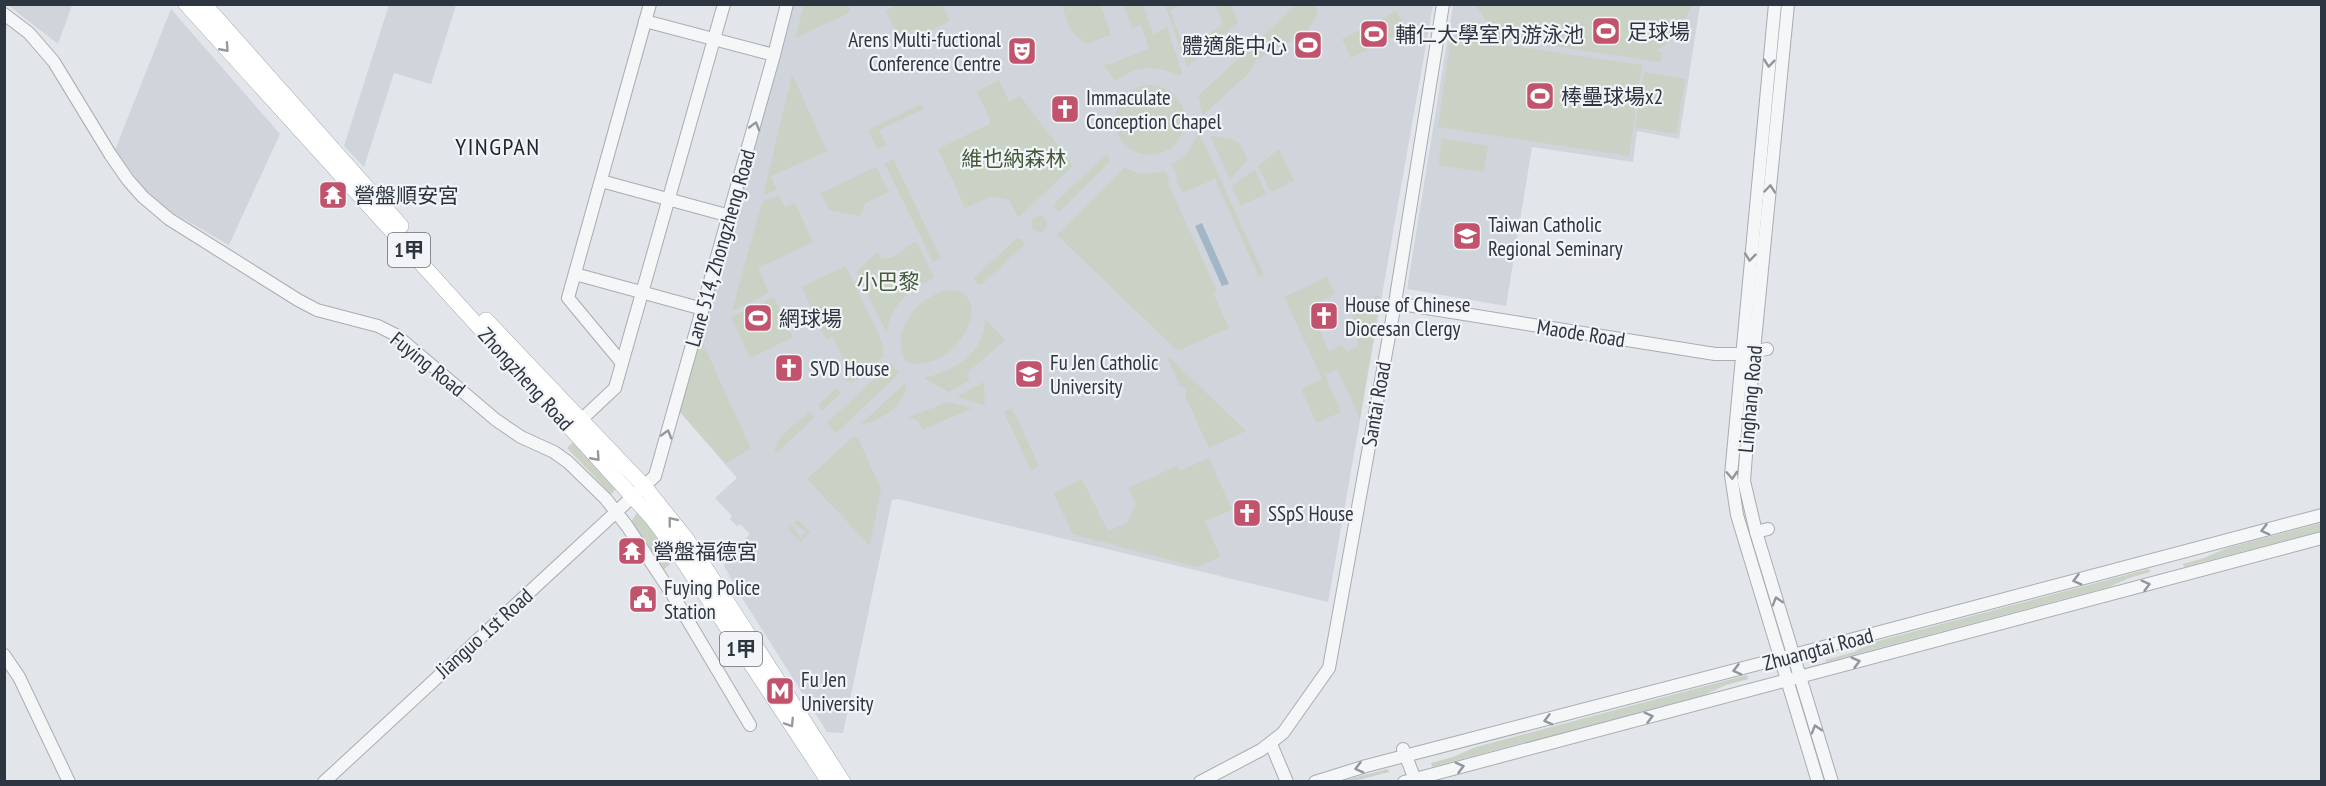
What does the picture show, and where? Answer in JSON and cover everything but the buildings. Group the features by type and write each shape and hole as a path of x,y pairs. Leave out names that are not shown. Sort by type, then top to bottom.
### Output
{"main road":[{"name":"Zhongzheng Road","path":"186,4 638,491"},
{"name":"Zhongzheng Road","path":"204,4 426,254 582,419 691,560 843,782"},
{"name":"Zhongzheng Road","path":"691,560 829,782"}],"street":[{"path":"622,363 568,298 650,4"},
{"path":"582,419 615,388 724,4"},
{"name":"Lane 514, Zhongzheng Road","path":"638,491 655,476 730,216 787,4"},
{"name":"Santai Road","path":"1200,782 1271,744 1283,733 1329,668 1395,303 1443,4"},
{"name":"Linghang Road","path":"1775,4 1747,352 1744,468 1746,494 1756,532 1832,782"},
{"name":"Linghang Road","path":"1788,4 1747,352 1731,460 1732,490 1737,515 1818,782"},
{"name":"Fuying Road","path":"4,14 29,33 54,62 128,180 143,197 170,219 317,310 378,326 396,335 496,420 520,437 554,452 568,462 616,511 674,597 750,725"},
{"path":"645,21 774,55"},
{"path":"1777,110 1791,111"},
{"path":"601,181 730,216"},
{"path":"575,274 703,309"},
{"name":"Maode Road","path":"1395,303 1715,354 1767,349"},
{"name":"Jianguo 1st Road","path":"324,782 638,491"},
{"name":"Zhuangtai Road","path":"1315,782 1404,753 1793,656 2172,551 2322,515"},
{"path":"1756,532 1768,529"},
{"name":"Zhuangtai Road","path":"1411,781 1800,677 2182,579 2322,538"},
{"path":"2172,551 2182,579"},
{"path":"4,655 19,677 69,782"},
{"path":"1271,744 1287,782"},
{"path":"1404,753 1411,781"}],"shaded area":[{"path":"8,5 72,5 58,44"},
{"path":"389,5 456,5 431,84 394,73 364,167 344,146"},
{"name":"Fu Jen Catholic University","path":"793,5 1433,5 1328,602 898,499 892,500 843,733 827,732 723,568 737,588 724,566 727,558 750,534 740,524 737,526 730,519 732,516 715,498 737,478 679,411"},
{"path":"1453,5 1700,5 1679,139 1637,131 1633,162 1532,147 1506,306 1407,289"},
{"path":"171,9 280,134 229,245 168,210 145,190 115,150"}],"green space":[{"path":"804,5 848,5 850,10 847,14 795,38"},
{"path":"898,5 942,5 950,21 920,36 916,29 898,37 886,10"},
{"path":"1062,5 1101,5 1111,35 1086,44 1070,30"},
{"path":"1124,5 1143,5 1153,35 1167,27 1182,73 1180,76 1155,68 1147,68 1124,75 1116,81 1104,66 1149,49 1141,25 1132,28"},
{"path":"1165,5 1178,5 1170,10 1179,35 1188,46 1223,25 1216,5 1231,5 1238,23 1187,67"},
{"path":"1296,5 1314,5 1318,13 1307,32 1256,60 1250,72 1203,115 1198,96"},
{"path":"1476,5 1691,5 1679,32 1656,51 1662,52 1660,62 1466,33 1469,21 1488,24"},
{"name":"輔仁大學室內游泳池","path":"1397,11 1406,30 1351,58 1342,39"},
{"name":"棒壘球場x2","path":"1451,37 1642,65 1629,156 1438,127"},
{"path":"1644,72 1685,79 1676,134 1635,127"},
{"path":"792,74 827,151 771,176 776,190 763,196"},
{"name":"維也納森林","path":"999,80 1009,101 1020,96 1073,166 1018,218 1009,200 992,196 965,208 938,149 991,123 977,91"},
{"path":"1143,85 1157,85 1170,91 1179,100 1185,113 1183,133 1175,145 1157,155 1143,155 1130,149 1121,140 1115,127 1115,113 1121,100 1130,91"},
{"path":"921,104 923,109 879,130 886,145 877,149 868,130"},
{"path":"1199,132 1264,275 1259,277 1215,179 1182,193 1176,180 1177,174 1171,165 1188,151"},
{"path":"1210,136 1234,140 1245,152 1247,160 1230,180"},
{"path":"1442,138 1488,146 1484,172 1438,165"},
{"path":"1279,149 1294,181 1270,192 1258,166"},
{"path":"1105,155 1109,156 1109,162 1060,211 1055,209 1054,204"},
{"path":"893,159 941,258 933,262 885,164"},
{"path":"876,167 889,192 866,203 860,216 829,210 821,193"},
{"path":"1124,168 1141,174 1165,172 1169,177 1168,183 1216,289 1214,295 1229,328 1178,351 1057,235"},
{"path":"1255,169 1266,194 1241,206 1232,186"},
{"path":"779,195 785,207 795,203 813,242 758,268 769,293 732,311 762,202"},
{"path":"1039,216 1047,224 1039,232 1031,224"},
{"path":"1017,238 1023,240 1024,245 981,285 976,283 974,278"},
{"name":"小巴黎","path":"916,241 934,278 916,288 903,299 893,312 886,332 857,272 878,251 881,258 891,257"},
{"path":"846,266 882,342 884,356 851,382 842,379 851,376 833,337 826,340 802,287"},
{"path":"1327,277 1335,294 1309,307 1329,351 1342,345 1346,352 1359,346 1352,327 1356,324 1352,315 1373,305 1375,295 1380,296 1360,419 1337,369 1325,375 1341,412 1316,423 1301,389 1322,379 1284,297"},
{"path":"948,290 962,292 970,301 972,313 968,327 949,352 935,360 920,364 905,361 901,350 901,338 910,316 927,299"},
{"path":"774,297 793,337 750,358 731,317"},
{"path":"985,319 1005,340 967,373 970,380 949,392 924,378 946,371 965,359 980,342"},
{"path":"700,337 751,449 726,463 679,411"},
{"path":"1169,357 1246,431 1209,448 1185,396 1187,389 1180,386 1167,358"},
{"path":"891,363 899,373 836,433 827,423"},
{"path":"906,382 902,399 891,411 876,420 860,425"},
{"path":"984,382 985,405 957,397"},
{"path":"837,388 841,393 822,411 818,405"},
{"path":"948,402 972,408 923,430 918,421 909,417"},
{"path":"1012,408 1039,466 1031,470 1004,412"},
{"path":"809,412 814,418 775,454 774,451 781,436"},
{"path":"853,437 858,438 881,489 870,546 807,479"},
{"path":"573,442 617,488 611,494 567,448"},
{"path":"1209,458 1232,510 1205,521 1220,557 1198,567 1072,534 1054,493 1082,479 1108,531 1127,523 1136,504 1128,488 1177,466 1179,471"},
{"path":"638,511 674,561 662,571 631,522"},
{"path":"798,520 810,532 801,542 788,529 792,525 801,538 806,532 794,523"},
{"path":"2321,523 2321,531 2184,567 2183,564 2227,548"},
{"path":"2149,569 2150,572 2109,587 1826,662 1825,660 1854,652 1874,642"},
{"path":"1747,675 1748,679 1726,685 1704,695 1432,767 1431,763 1476,747"},
{"path":"1388,769 1389,772 1354,781 1341,781"}],"water":[{"path":"1202,223 1229,284 1222,286 1195,226"}],"place":[{"name":"足球場","path":"1606,31"},
{"name":"輔仁大學室內游泳池","path":"1374,34"},
{"name":"體適能中心","path":"1308,45"},
{"name":"Arens Multi-fuctional Conference Centre","path":"1022,51"},
{"name":"棒壘球場x2","path":"1540,96"},
{"name":"Immaculate Conception Chapel","path":"1065,109"},
{"name":"營盤順安宮","path":"333,195"},
{"name":"Taiwan Catholic Regional Seminary","path":"1467,236"},
{"name":"House of Chinese Diocesan Clergy","path":"1324,316"},
{"name":"網球場","path":"758,318"},
{"name":"SVD House","path":"789,368"},
{"name":"Fu Jen Catholic University","path":"1029,374"},
{"name":"SSpS House","path":"1247,513"},
{"name":"營盤福德宮","path":"632,551"},
{"name":"Fuying Police Station","path":"643,599"},
{"name":"Fu Jen University","path":"780,691"}],"district":[{"name":"YINGPAN","path":"498,146"}]}
